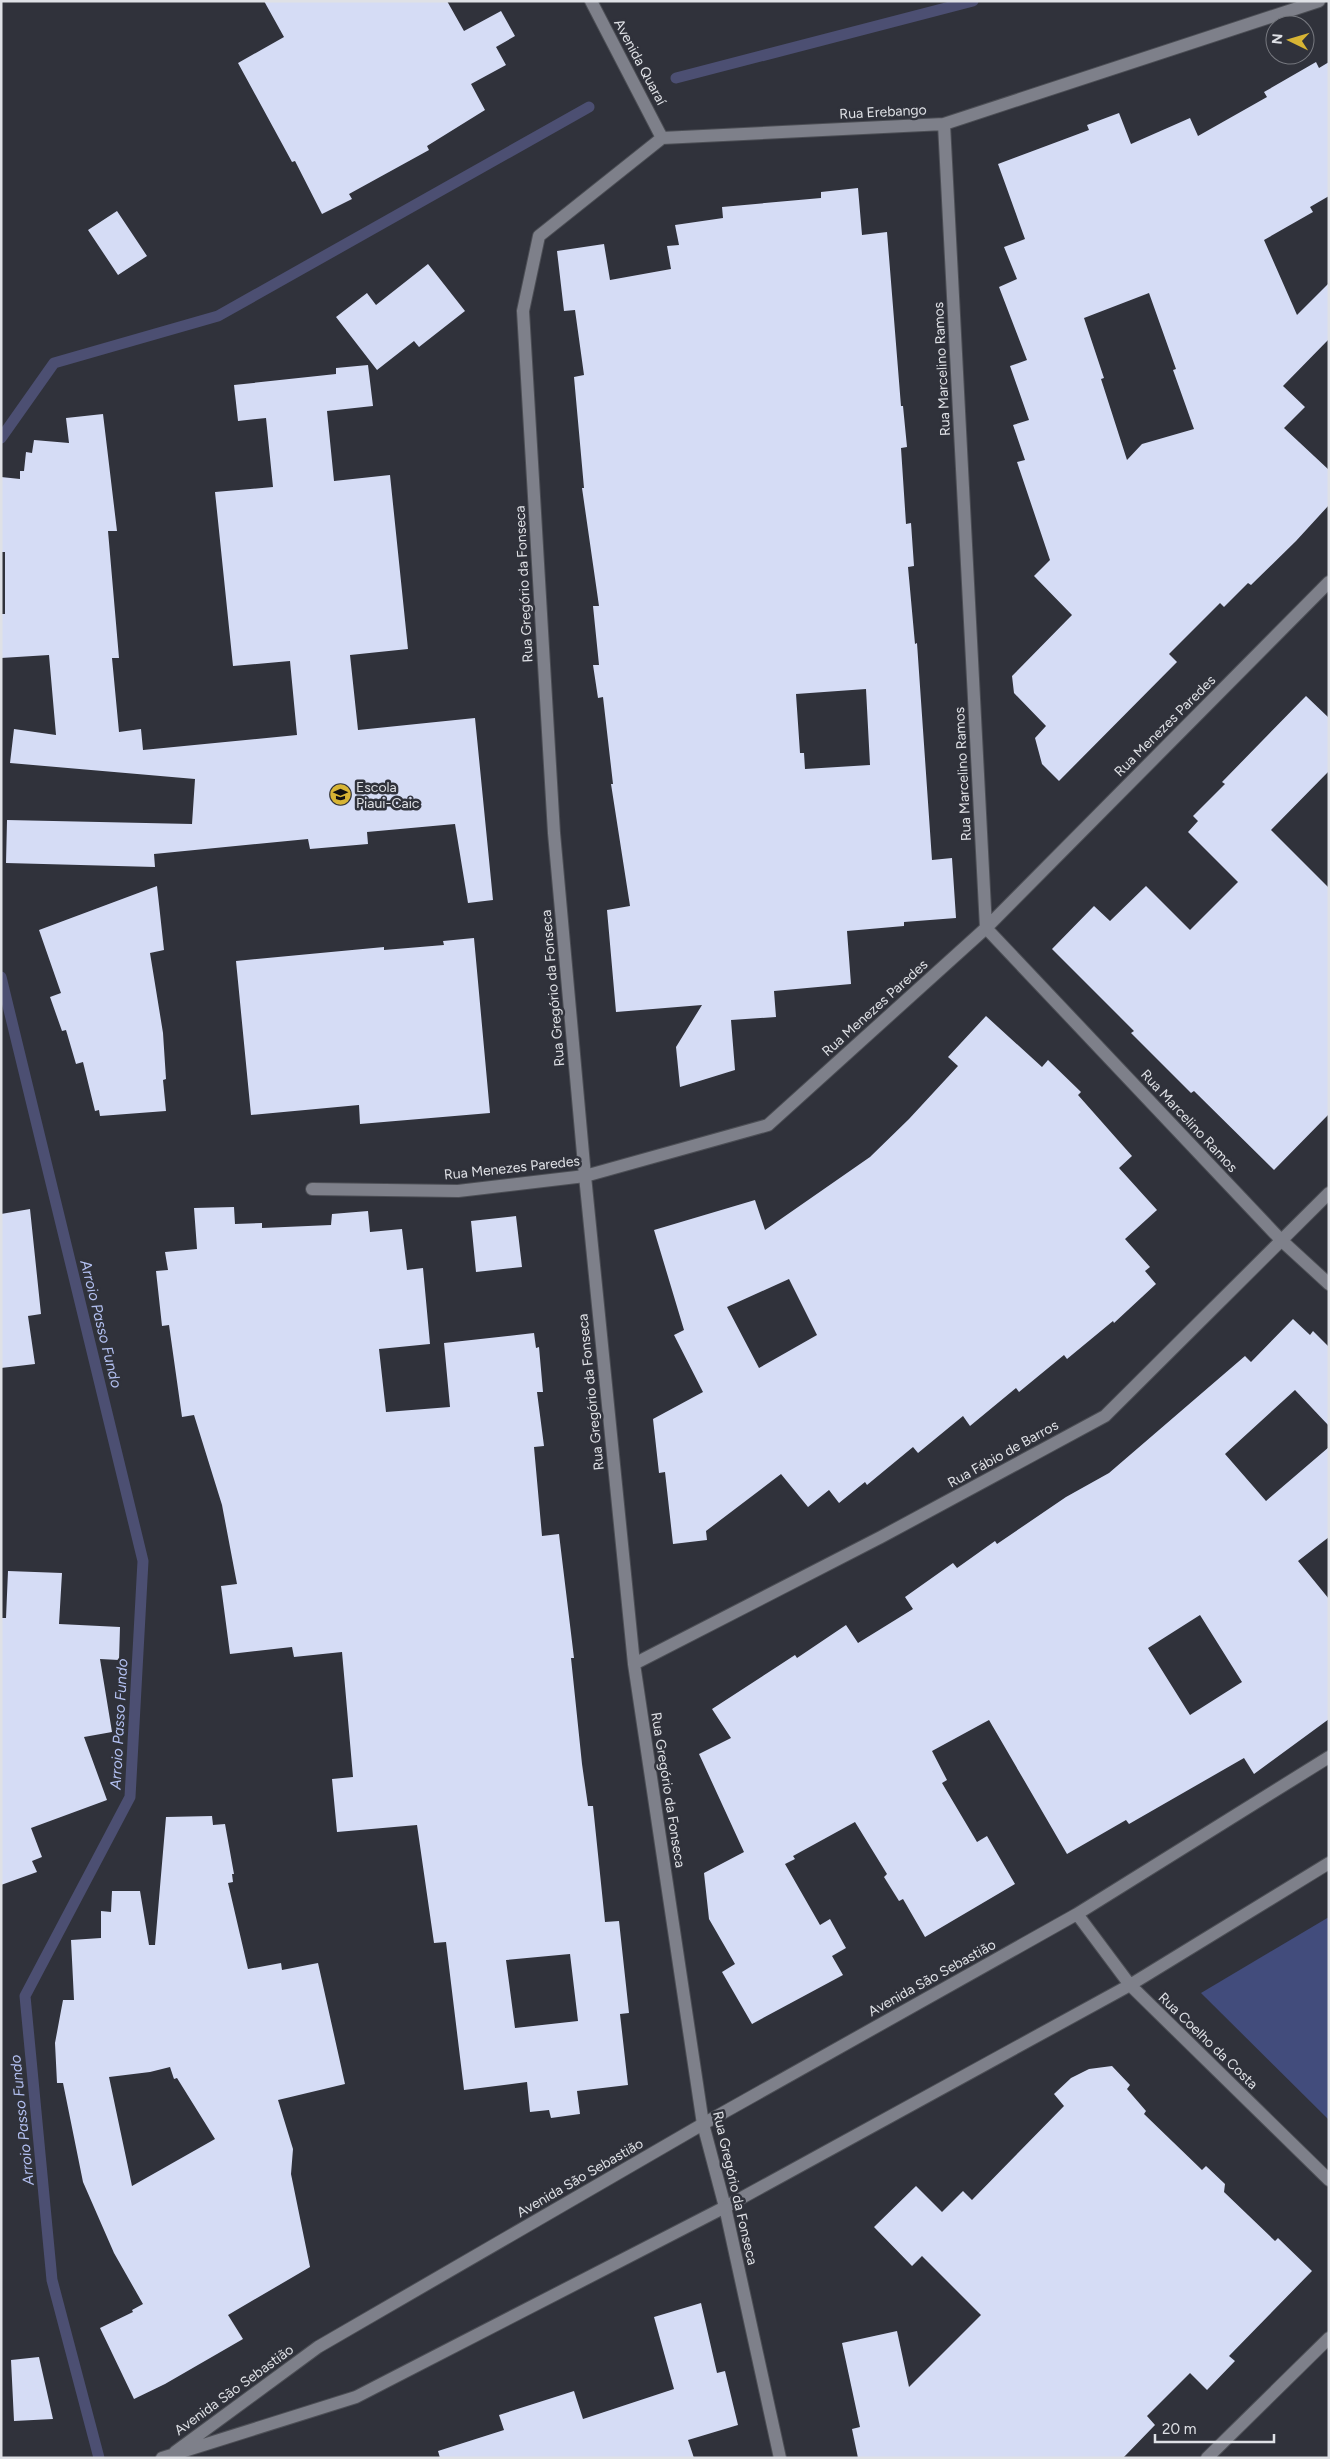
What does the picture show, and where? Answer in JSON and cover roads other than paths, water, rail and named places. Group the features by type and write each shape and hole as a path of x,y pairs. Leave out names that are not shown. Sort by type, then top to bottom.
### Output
{"street":[{"name":"Avenida Quaraí","path":"590,1 662,138"},
{"name":"Rua Erebango","path":"662,138 944,124 1319,1"},
{"name":"Rua Marcelino Ramos","path":"944,124 986,928 1281,1240 1329,1284"},
{"name":"Rua Gregório da Fonseca","path":"662,138 539,236 523,311 554,833 585,1176 634,1664 703,2124 725,2207 780,2458"},
{"name":"Rua Menezes Paredes","path":"312,1189 458,1191 585,1176 768,1125 986,928 1329,582"},
{"name":"Rua Fábio de Barros","path":"634,1664 882,1537 1105,1416 1329,1193"},
{"name":"Avenida São Sebastião","path":"174,2452 318,2347 703,2124 1077,1914 1329,1757"},
{"name":"Avenida São Sebastião","path":"174,2452 356,2397 725,2207 1130,1985 1329,1863"},
{"name":"Rua Coelho da Costa","path":"1077,1914 1130,1985 1329,2180"},
{"path":"1207,2458 1329,2338"},
{"path":"162,2458 174,2452"}],"waterway":[{"path":"676,78 973,1"},
{"path":"1,438 54,363 218,316 589,107"},
{"name":"Arroio Passo Fundo","path":"1,977 143,1561 130,1797 25,1996 52,2280 99,2458"}],"place":[{"name":"Escola Piaui-Caic","path":"340,795"}]}
